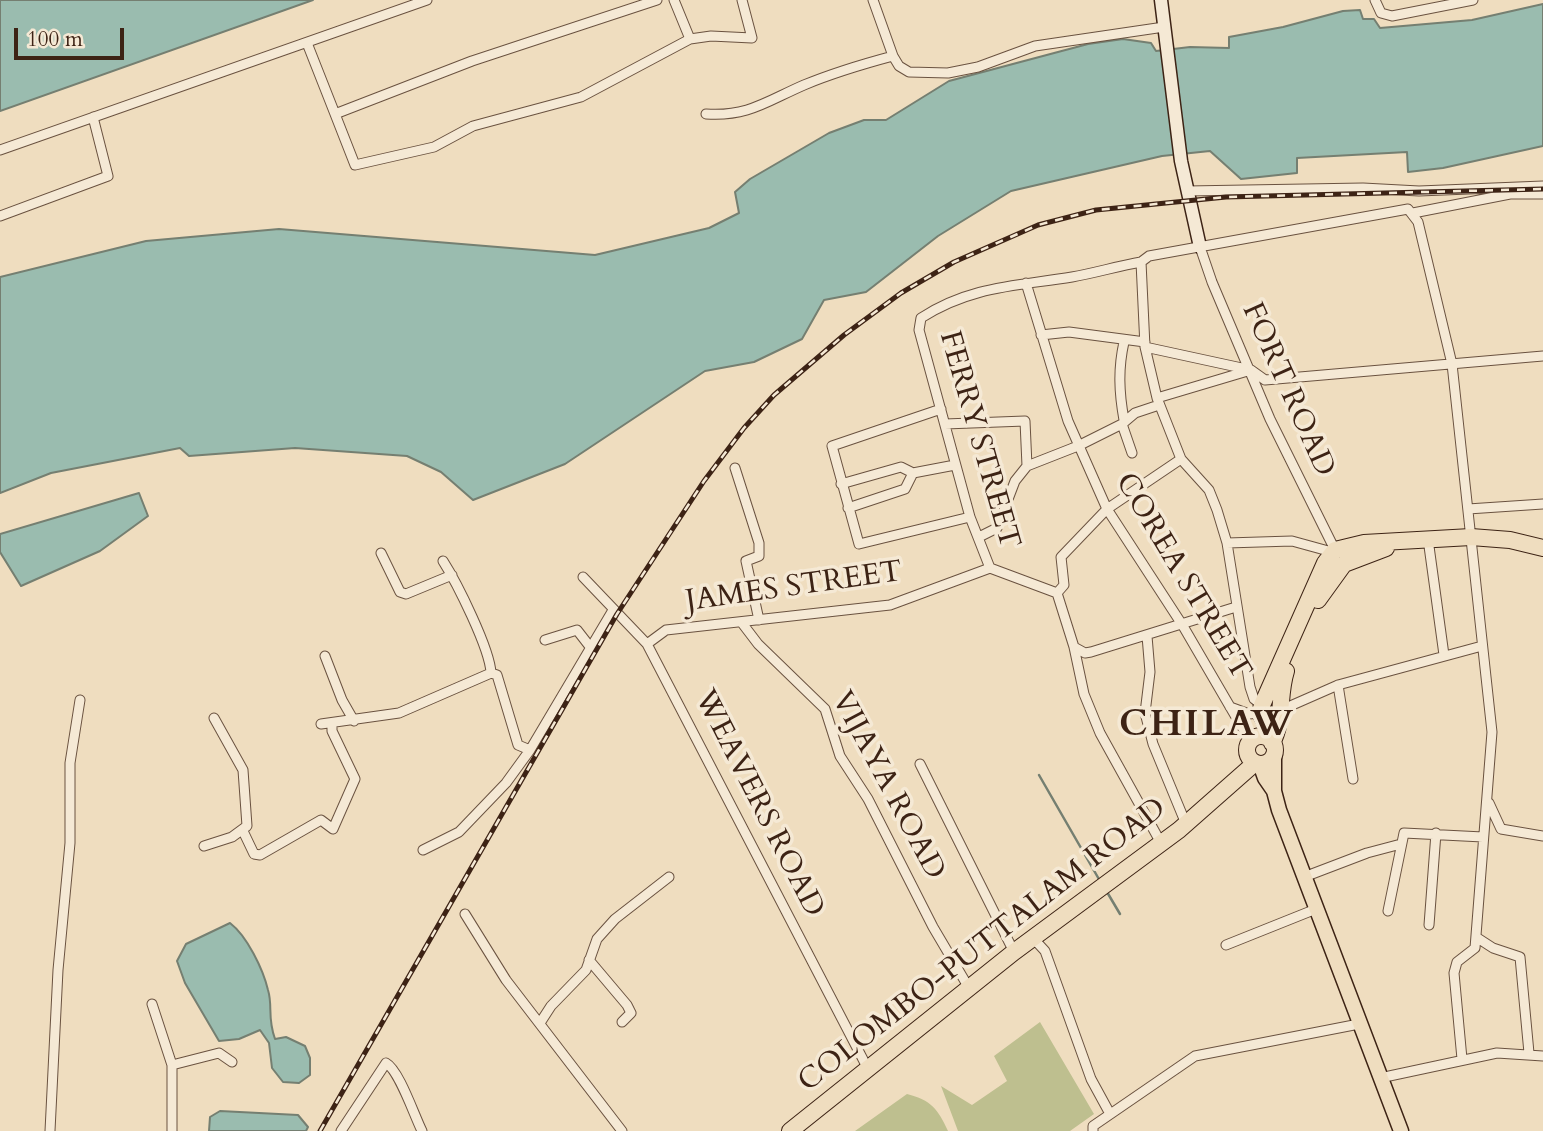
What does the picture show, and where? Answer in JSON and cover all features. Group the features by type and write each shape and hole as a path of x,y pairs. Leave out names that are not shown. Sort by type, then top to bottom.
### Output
{"highway":[{"path":"1261,709 1337,554 1364,543 1471,537 1510,540 1543,548"},
{"path":"1273,748 1285,676 1337,554"},
{"path":"1261,709 1272,702 1280,712"},
{"path":"1253,755 1262,736 1273,748"},
{"name":"COLOMBO-PUTTALAM ROAD","path":"790,1131 1032,938 1111,883 1186,824 1253,755 1267,762 1273,748"}],"main road":[{"path":"1273,748 1274,791"},
{"path":"1253,755 1274,791 1401,1131"}],"street":[{"path":"0,150 427,0"},
{"path":"335,114 472,61 657,0"},
{"path":"674,0 690,39"},
{"path":"307,43 355,165 434,147 473,126 581,97 690,39 711,36 752,38 742,0"},
{"path":"873,0 893,56 899,66 909,72 948,73 978,67 1035,46 1164,27"},
{"path":"1161,0 1181,161 1200,247"},
{"path":"1375,0 1384,16 1409,14 1473,0"},
{"path":"706,114 729,116 764,106 803,86 893,56"},
{"path":"0,216 108,176 93,117"},
{"path":"1187,191 1363,188 1419,191 1543,186"},
{"name":"FERRY STREET","path":"1057,593 990,568 970,517 955,465 919,330 921,318 955,299 1013,283 1142,262 1149,256 1401,209 1413,213 1510,194 1543,194"},
{"path":"1413,213 1418,222 1452,363 1464,495 1468,509 1492,732 1475,948 1457,962 1454,973 1462,1059"},
{"name":"FORT ROAD","path":"1200,247 1270,419 1337,554"},
{"path":"1142,262 1145,345 1158,401 1181,459 1209,489 1227,543 1252,693 1261,709"},
{"name":"COREA STREET","path":"1026,283 1078,446 1107,509 1183,626 1230,707 1249,714 1261,709"},
{"path":"1041,335 1069,332 1145,345 1251,370 1265,380 1543,356"},
{"path":"1124,342 1119,384 1123,422 1132,453"},
{"path":"979,537 997,528 1015,481 1027,466 1078,446 1158,401 1251,370"},
{"path":"941,409 832,446 841,484 859,544 970,517"},
{"path":"945,424 1025,421 1027,466"},
{"path":"1161,844 1100,733 1084,694 1074,647 1057,593 1064,585 1061,557 1107,509 1181,459"},
{"path":"841,484 901,467 912,472 955,465"},
{"path":"736,468 759,543 758,556 746,561 759,620"},
{"path":"848,508 905,489 912,472"},
{"path":"1468,509 1543,504"},
{"path":"1428,539 1444,655"},
{"path":"1227,543 1292,541 1337,554"},
{"path":"381,554 401,592 406,594 452,575"},
{"path":"443,561 452,575 491,663 491,673"},
{"name":"JAMES STREET","path":"647,644 666,630 890,605 990,568"},
{"name":"WEAVERS ROAD","path":"583,577 647,644 868,1069"},
{"path":"1074,647 1085,653 1091,652 1183,626 1236,607"},
{"path":"423,850 459,832 506,783 530,750 613,610"},
{"name":"VIJAYA ROAD","path":"742,623 758,644 825,709 840,757 867,799 933,927 969,988"},
{"path":"545,640 577,630 591,648"},
{"path":"1147,636 1150,672 1145,713 1153,744 1186,824"},
{"path":"1280,712 1338,685 1482,646"},
{"path":"325,656 342,701 354,721"},
{"path":"321,724 399,713 491,673 497,675 518,745 530,750"},
{"path":"1338,685 1353,779"},
{"path":"50,1131 58,970 70,843 70,763 80,701"},
{"path":"1230,707 1253,755"},
{"path":"204,846 243,831 247,826 243,770 214,718"},
{"path":"243,831 254,853 260,855 321,820 333,829 355,779 332,731 332,723"},
{"path":"920,764 1014,952"},
{"path":"1487,797 1501,829 1543,836"},
{"path":"1388,911 1404,833 1483,837"},
{"path":"1429,925 1436,833"},
{"path":"1304,877 1367,853 1401,845"},
{"path":"540,1023 551,1006 586,970 588,958 597,939 615,919 669,877"},
{"path":"1226,945 1316,909"},
{"path":"465,914 506,980 622,1131"},
{"path":"1476,937 1493,948 1520,957 1529,1053"},
{"path":"1032,938 1045,951 1091,1079 1109,1112"},
{"path":"588,958 591,966 627,1005 631,1013 622,1022"},
{"path":"152,1003 172,1065 172,1131"},
{"path":"1093,1131 1093,1126 1109,1112 1195,1056 1359,1024"},
{"path":"172,1065 219,1053 232,1062"},
{"path":"1380,1078 1497,1053 1543,1056"},
{"path":"341,1131 386,1063 399,1081 422,1131"}],"green space":[{"path":"1040,1022 1094,1114 1070,1131 958,1131 941,1086 972,1105 1007,1081 994,1056"},
{"path":"907,1094 933,1106 948,1131 855,1131"}],"shaded area":[{"path":"0,0 313,0 0,111"},
{"path":"1543,4 1543,146 1443,168 1408,172 1407,152 1297,158 1297,173 1241,179 1210,151 1162,156 1011,191 938,236 866,292 824,300 802,339 754,362 705,371 565,464 473,500 441,472 407,456 295,448 189,456 180,448 51,473 0,493 0,277 146,241 279,229 595,255 709,228 739,213 735,192 750,179 829,133 864,120 886,120 949,81 1088,44 1123,39 1151,43 1156,51 1190,47 1229,48 1229,37 1283,27 1343,11 1360,10 1363,19 1374,19 1380,28 1472,20"},
{"path":"139,493 148,516 100,551 21,586 0,552 0,534"},
{"path":"230,923 254,953 262,973 269,996 275,1039 286,1037 305,1046 310,1058 310,1075 299,1083 283,1082 272,1068 269,1043 260,1030 239,1039 219,1041 185,983 177,961 186,944"},
{"path":"220,1111 298,1115 308,1127 306,1131 209,1131 210,1117"}],"waterway":[{"path":"1039,775 1100,881"},
{"path":"1107,892 1120,914"}],"railway":[{"path":"320,1131 617,614 704,481 744,428 774,395 844,335 901,293 954,262 1038,225 1096,210 1226,197 1543,189"}],"district":[{"name":"CHILAW","path":"1207,726"}]}
